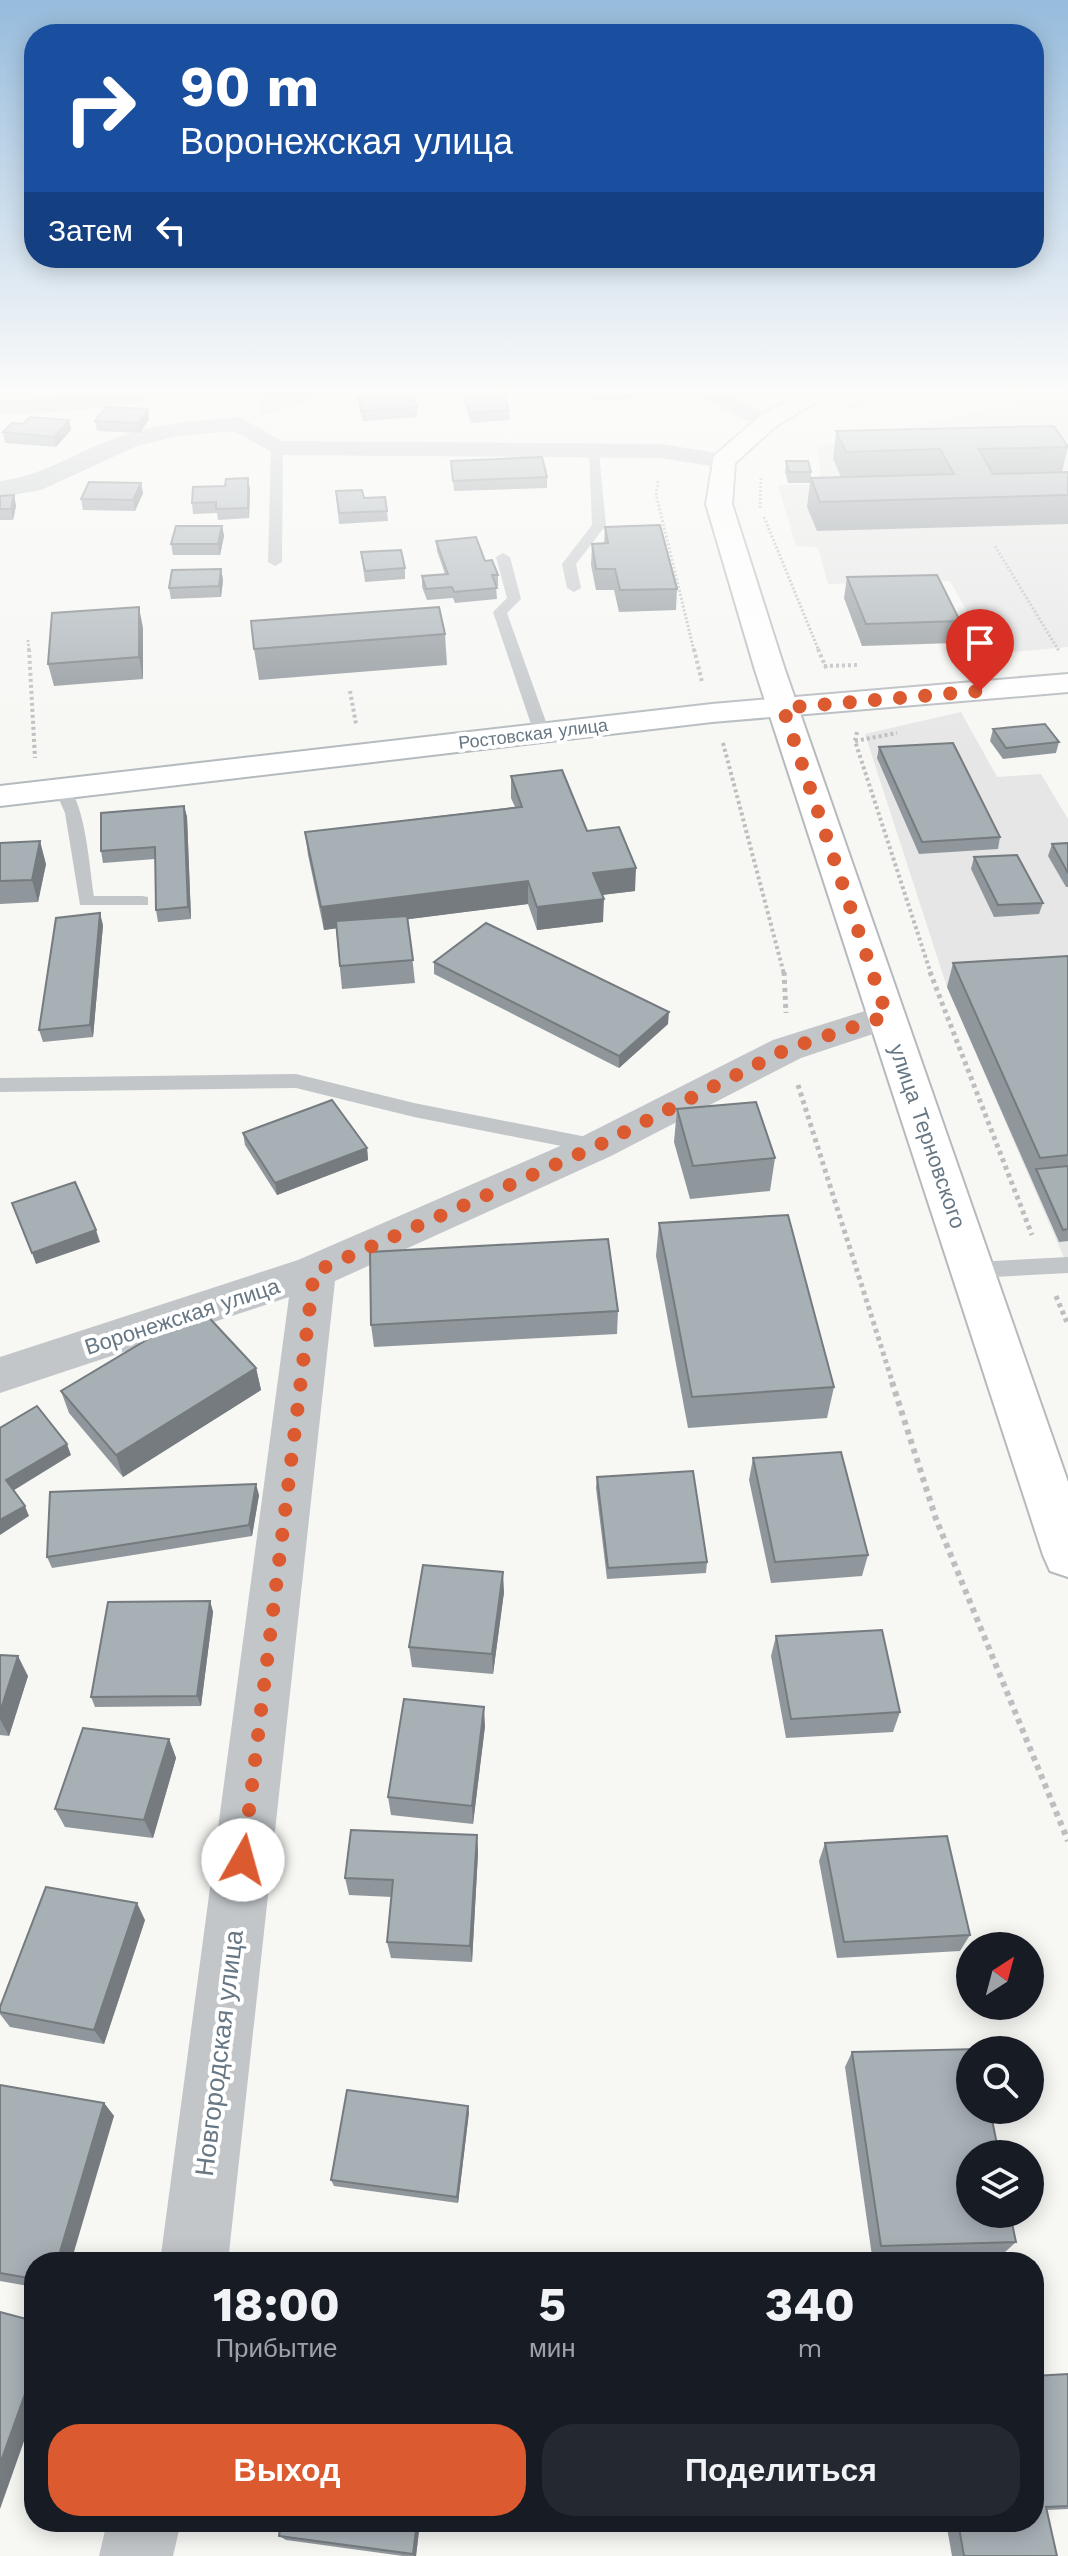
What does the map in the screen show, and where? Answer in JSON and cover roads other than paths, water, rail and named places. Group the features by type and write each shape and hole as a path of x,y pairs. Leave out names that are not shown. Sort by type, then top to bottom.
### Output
{"main road":[{"name":"улица Терновского","path":"722,513 783,708 1068,1555"},
{"name":"Ростовская улица","path":"0,796 542,733 862,702 1065,669"}],"street":[{"name":"Воронежская улица","path":"0,1375 314,1272 597,1146 787,1049 887,1016"},
{"name":"Новгородская улица","path":"195,2252 314,1272"},
{"path":"136,2556 142,2532"}],"lane":[{"path":"275,562 276,513"},
{"path":"574,588 569,564 599,525 598,513"},
{"path":"503,557 514,599 500,612 542,733"},
{"path":"62,788 73,813 86,901 142,901"},
{"path":"0,1085 296,1081 414,1110 597,1146"},
{"path":"974,1270 1068,1265"}]}
